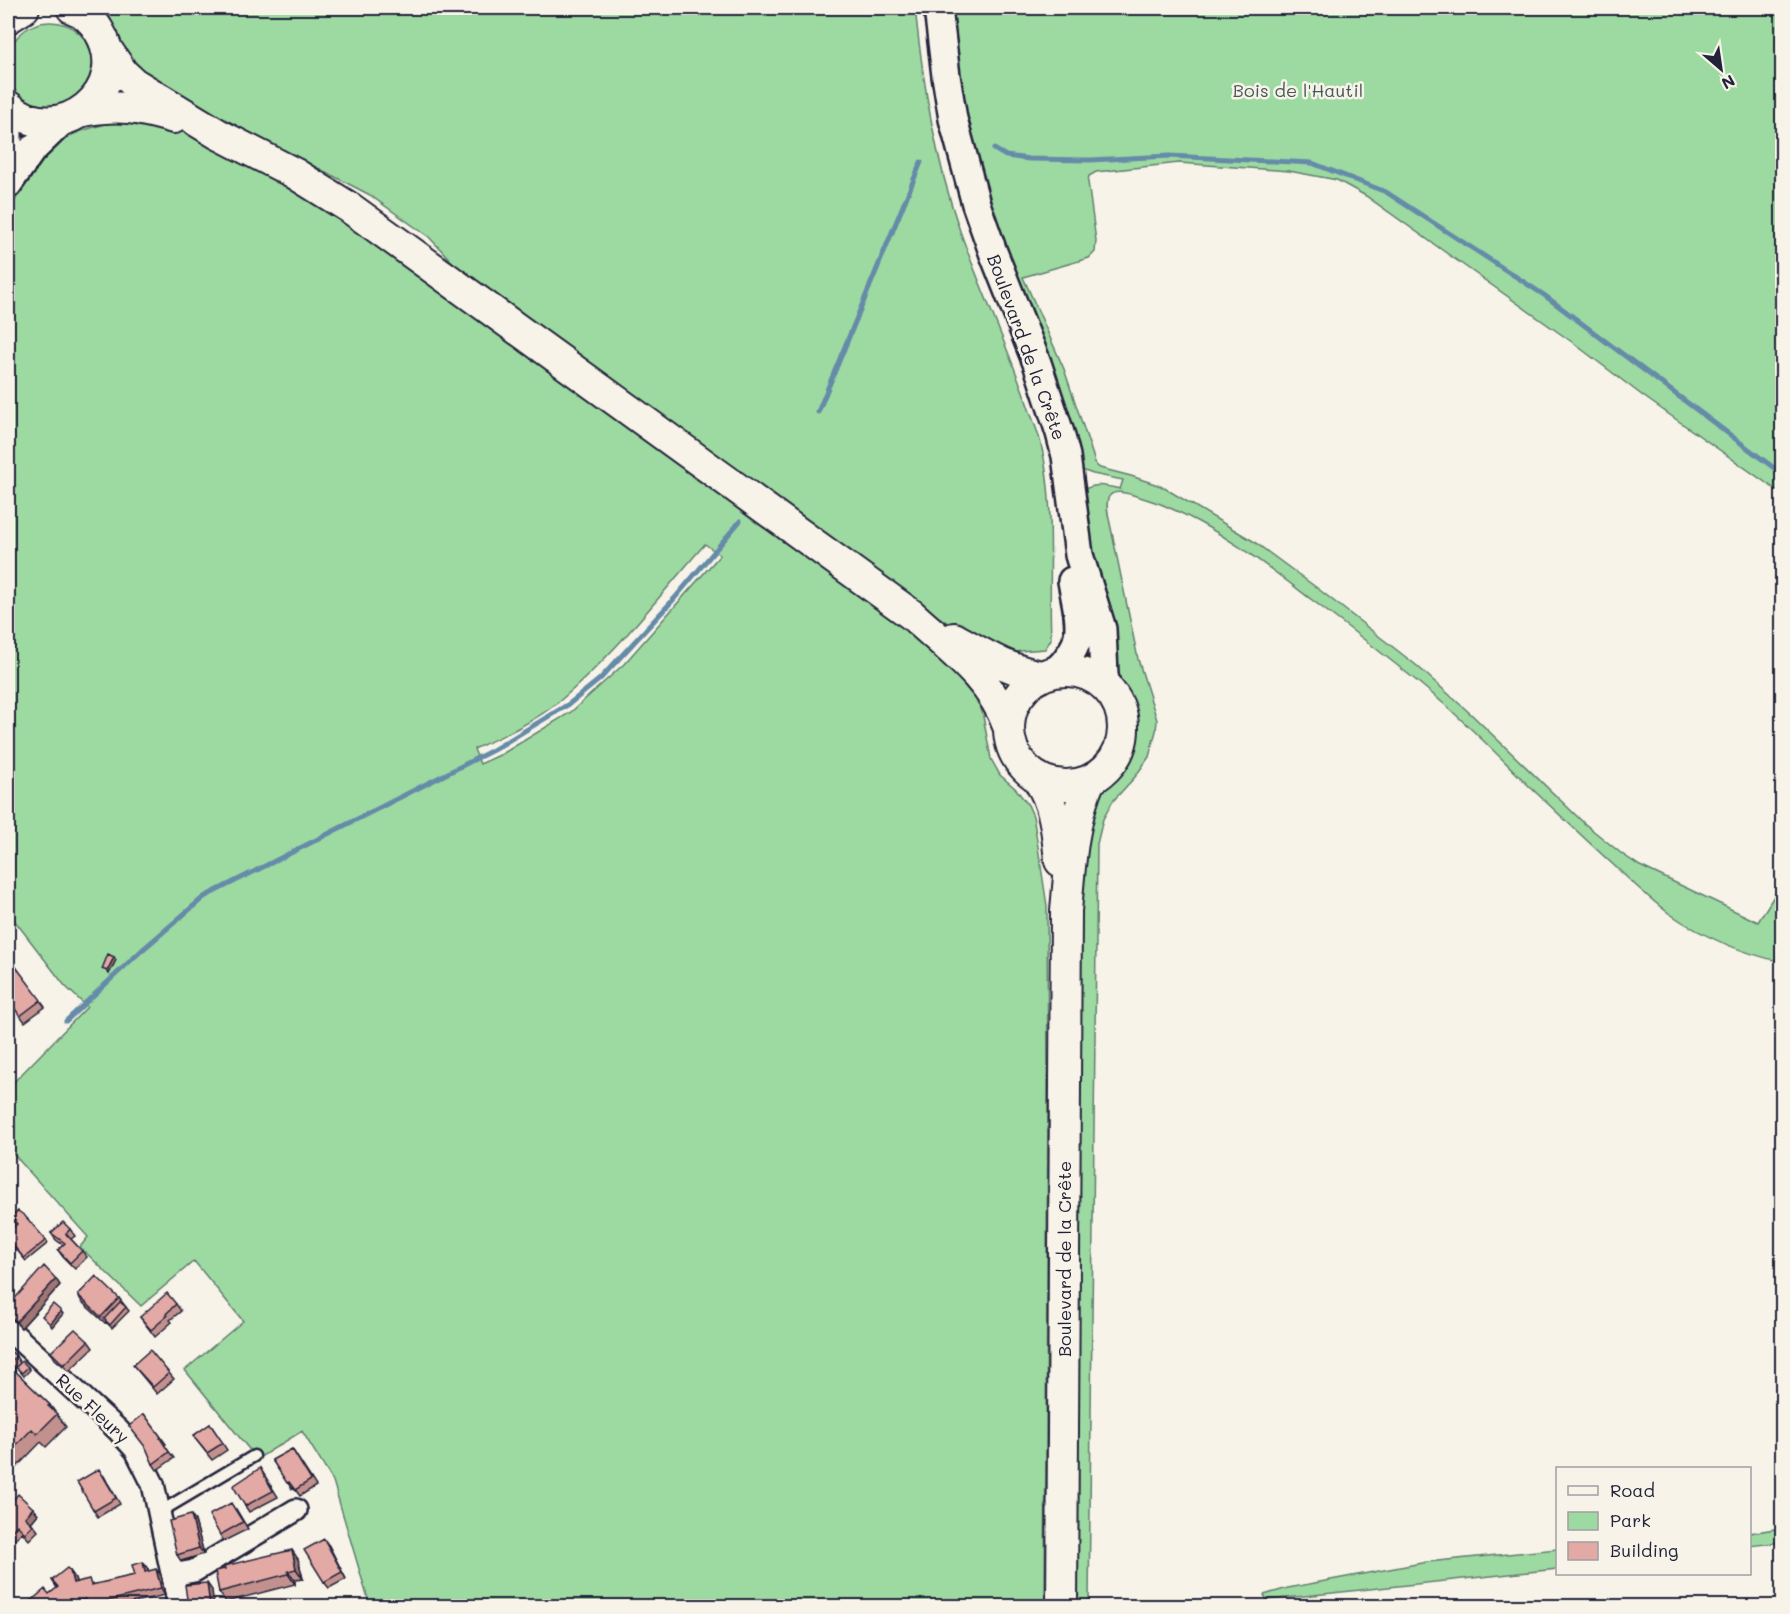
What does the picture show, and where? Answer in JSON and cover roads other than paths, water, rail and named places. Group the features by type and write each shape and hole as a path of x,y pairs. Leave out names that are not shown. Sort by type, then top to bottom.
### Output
{"main road":[{"path":"8,18 24,8"},
{"path":"90,21 123,73 134,83 218,134 294,173 359,213 912,615 966,664 987,687 1000,706 1008,726 1012,751 1027,771 1038,779 1069,786 1090,780 1107,769 1118,753 1123,724 1118,705 1107,688 1089,675 1078,672 1048,674 1005,666 912,615"},
{"path":"72,116 92,104 105,83 107,71 90,21"},
{"path":"8,106 24,118 49,122 106,107 140,109 176,118 218,134"},
{"path":"1008,726 1010,714 1018,697 1030,683 1048,674"},
{"name":"Boulevard de la Crête","path":"1038,779 1051,803 1055,820 1066,911"},
{"name":"Boulevard de la Crête","path":"1062,1606 1066,911 1074,829 1090,780"}],"street":[{"name":"Boulevard de la Crête","path":"927,8 939,97 955,174 986,264 1040,399 1059,476 1068,556 1080,623 1074,649 1063,664 1048,674"},
{"name":"Boulevard de la Crête","path":"938,8 953,119 967,175 993,252 1051,400 1062,440 1079,555 1102,629 1103,664 1107,688"},
{"path":"8,184 31,151 72,116"},
{"path":"8,120 8,157"},
{"name":"Rue Fleury","path":"8,1329 136,1450 153,1484 179,1606"},
{"path":"172,1575 194,1571 296,1510"}],"lane":[{"path":"158,1513 255,1456"}],"waterway":[{"path":"994,149 1006,156 1029,159 1090,160 1169,156 1312,163 1386,192 1544,295 1782,474"},
{"path":"818,412 921,162"},
{"path":"66,1021 141,951 204,897 493,750 569,704 600,679 674,599 740,521"}],"park label":[{"name":"Bois de l'Hautil","path":"1298,90"}]}
